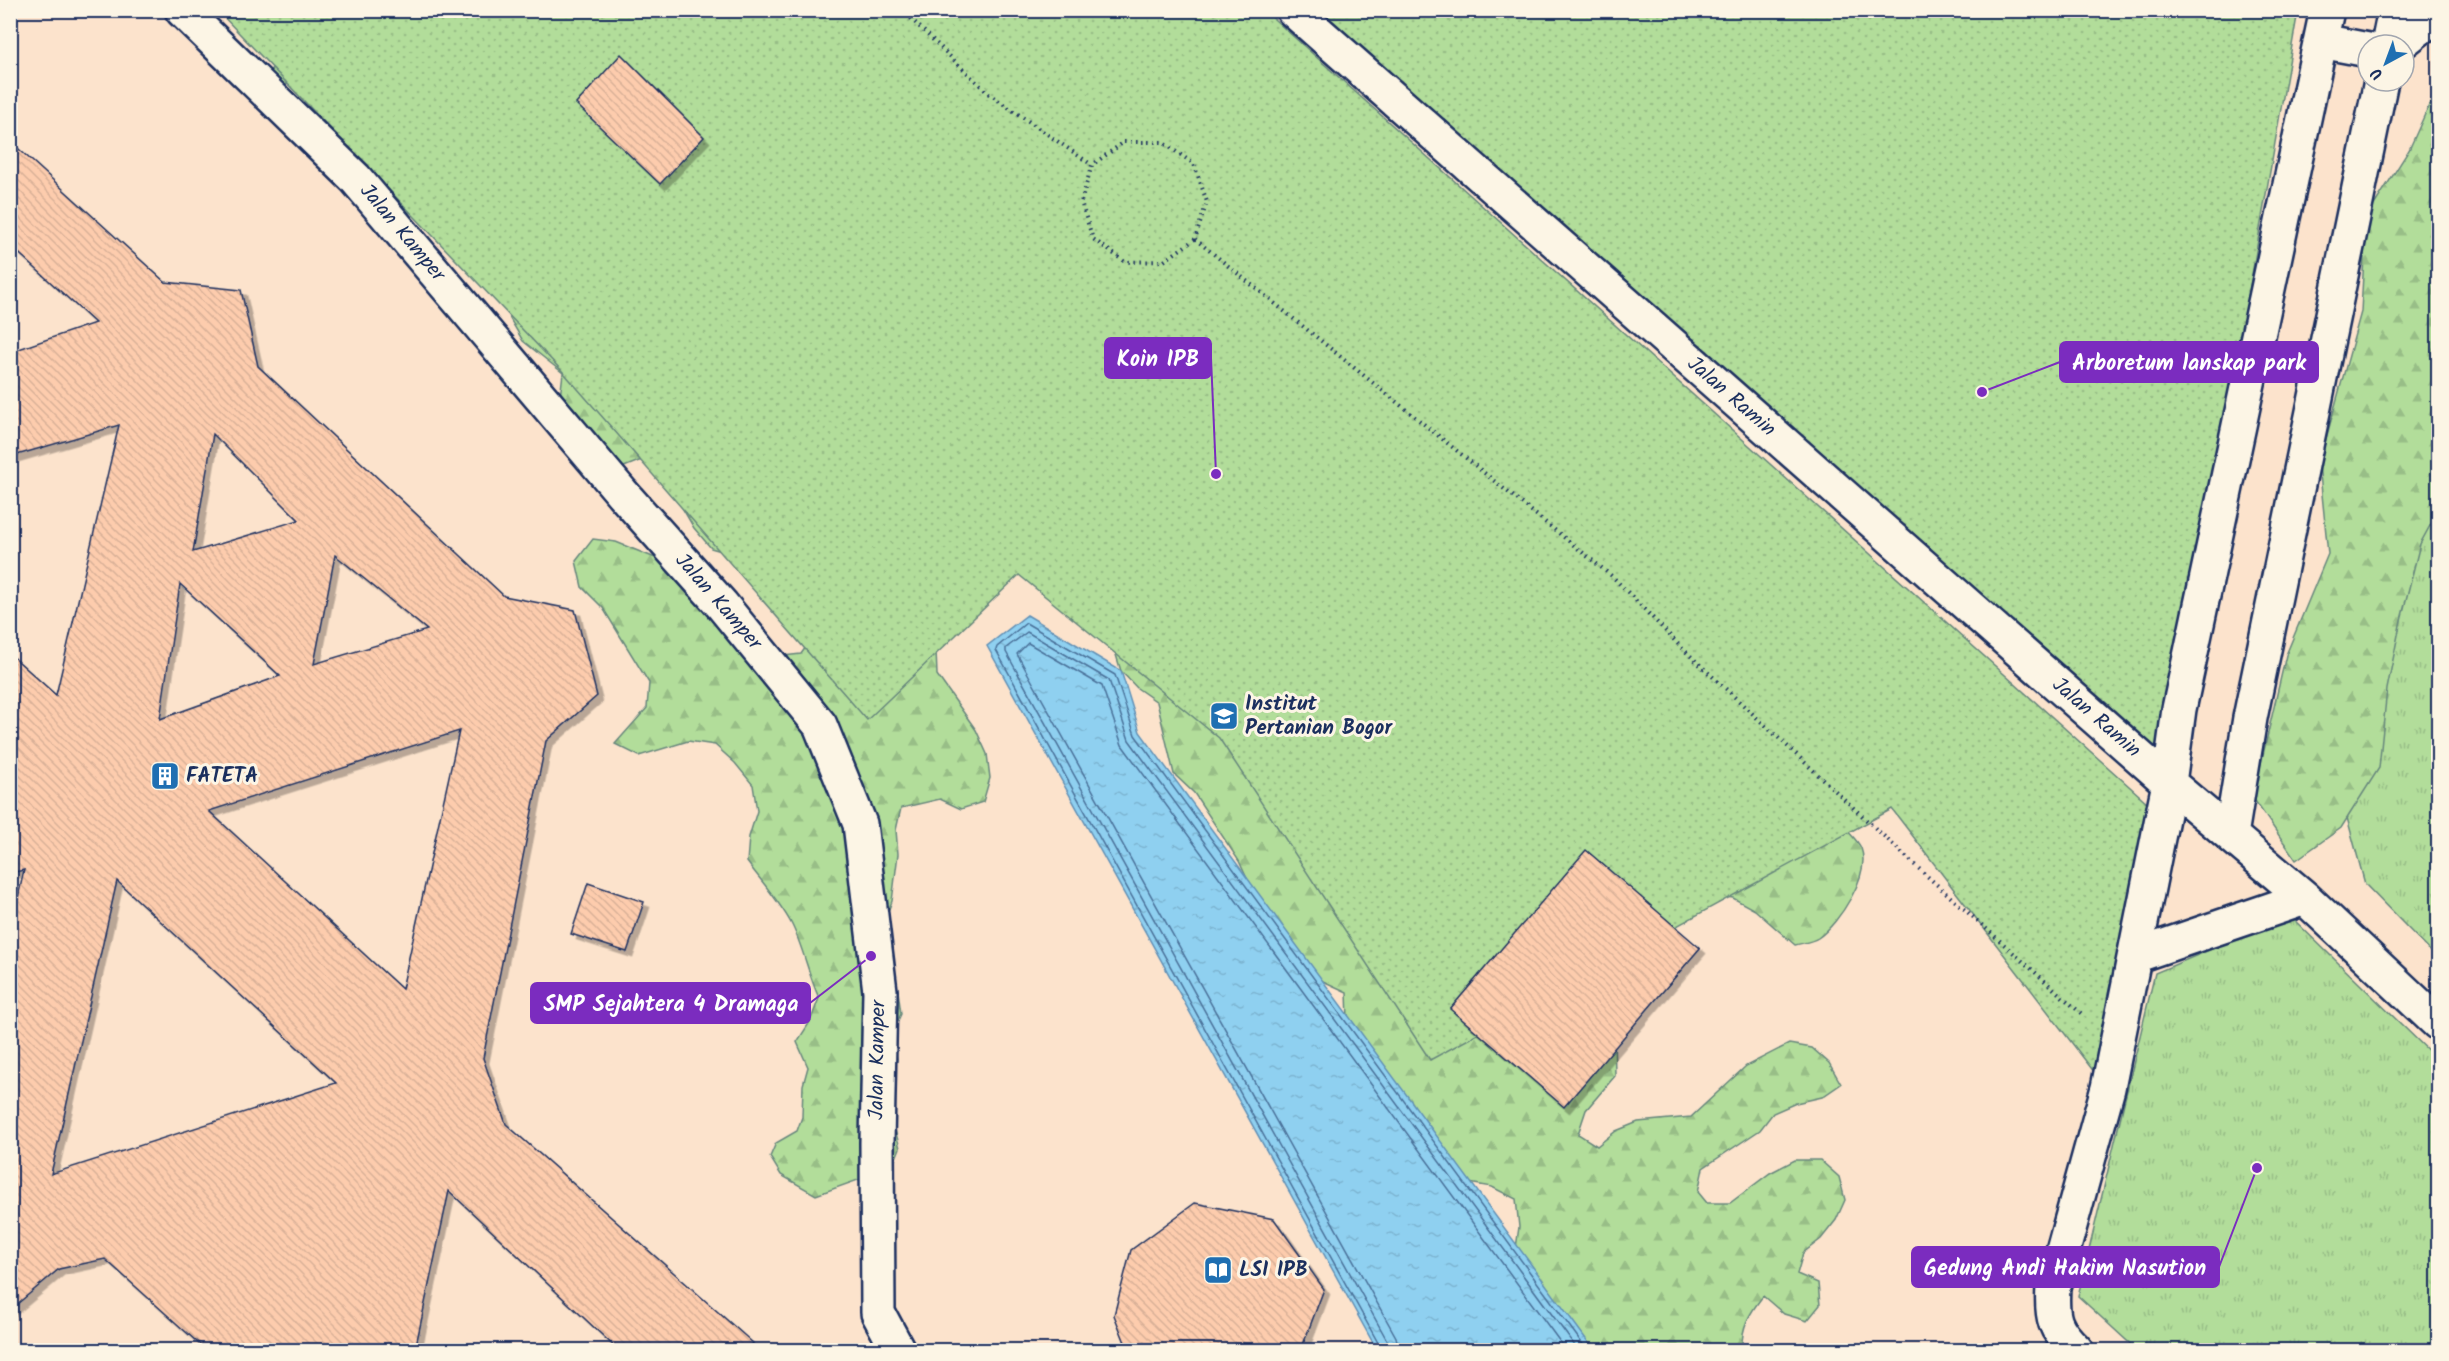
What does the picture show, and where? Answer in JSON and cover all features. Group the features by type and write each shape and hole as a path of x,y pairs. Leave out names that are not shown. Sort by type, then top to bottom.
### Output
{"lane":[{"name":"Jalan Kamper","path":"182,10 356,178 622,493 722,605 820,725 860,824 880,991 876,1143 878,1313 898,1350"},
{"name":"Jalan Ramin","path":"1293,10 2169,783 2305,898 2439,1023"},
{"path":"2390,33 2395,10"},
{"path":"2414,33 2432,19 2436,10"},
{"path":"2076,1350 2055,1327 2052,1309 2053,1287 2078,1205 2117,1045 2169,783 2179,709 2324,26 2356,43"},
{"path":"2230,835 2250,718 2379,93"},
{"path":"2135,956 2305,898"}],"path":[{"path":"902,10 989,94 1092,165"},
{"path":"1124,142 1162,142 1194,164 1207,202 1195,239 1164,261 1125,262 1094,239 1081,202 1092,165 1124,142"},
{"path":"1195,239 1613,577 1682,648 1917,867 2117,1045"}],"shaded area":[{"name":"Institut Pertanian Bogor","path":"11,11 2438,11 2438,1350 11,1350"}],"green space":[{"path":"218,11 1265,11 2159,813 2095,1073 1892,809 1430,1060 1219,738 1019,575 867,720 564,373"},
{"path":"1300,11 2298,11 2165,773"},
{"path":"302,20 1846,829 1861,848 1863,859 1861,871 1851,898 1835,921 1816,939 1795,945 1755,910 1733,898 1706,894 1675,916 1679,939 1614,1029 1615,1076 1586,1110 1578,1134 1597,1146 1616,1131 1638,1122 1691,1117 1746,1066 1789,1044 1812,1048 1829,1063 1841,1084 1822,1097 1796,1103 1773,1113 1760,1130 1703,1168 1698,1192 1707,1203 1730,1203 1770,1173 1795,1160 1820,1160 1839,1177 1845,1200 1836,1220 1821,1239 1803,1253 1797,1274 1818,1283 1820,1305 1807,1321 1784,1314 1763,1296 1747,1321 1742,1350 1542,1350 1515,1255 1519,1227 1516,1199 1492,1187 1463,1182 1348,1019 1347,992 1301,971 1249,883 1239,861 1194,793 1174,774 1157,702 1137,688 1121,671 1113,645 1042,533 936,650 937,675 976,730 987,754 990,778 983,802 961,809 940,799 901,808 896,830 898,854 892,901 884,922 890,969 898,991 901,1014 892,1034 897,1059 892,1080 894,1126 900,1148 892,1168 816,1195 781,1175 770,1157 776,1143 797,1131 802,1117 803,1085 808,1067 797,1042 810,1022 819,998 791,923 776,899 747,862 749,837 757,811 753,785 735,763 715,745 688,741 639,756 615,744 647,708 649,683 603,608 582,587 576,561 593,539 616,542 665,562 774,657 801,654 815,634 735,555 711,548 694,528 681,506 663,458 639,461 614,471 560,398 563,373 523,341 510,319 505,291 434,220 409,212 392,194 374,171 325,81 260,87"},
{"path":"2438,85 2438,511 2420,544 2401,620 2387,689 2379,768 2341,828 2296,860 2253,798 2286,655 2328,554 2319,464 2361,312 2366,218 2409,150"},
{"path":"2438,443 2438,959 2365,884 2310,681"},
{"path":"2290,916 2438,1060 2438,1350 2137,1350 2078,1296 2155,973"}],"water":[{"path":"1027,615 1121,671 1140,732 1594,1350 1377,1350 987,646"}],"building":[{"path":"621,54 704,137 660,184 576,104"},
{"name":"FATETA","path":"10,141 165,282 241,290 258,366 504,596 575,610 597,696 546,741 483,1058 506,1124 753,1343 748,1350 618,1350 449,1191 415,1350 206,1350 105,1259 59,1269 10,1310 10,934 24,870 10,873 10,654 56,695 119,425 10,457 10,352 95,323 10,245","holes":["213,434 299,520 193,552","335,555 427,630 314,664","180,584 280,676 160,719","459,731 402,989 209,811","117,881 336,1083 51,1174"]},
{"path":"1586,850 1700,948 1564,1107 1450,1009"},
{"path":"588,883 644,902 627,952 571,934"},
{"name":"LSI IPB","path":"1195,1203 1274,1219 1324,1289 1301,1350 1128,1350 1114,1315 1131,1250"}],"place":[{"name":"Arboretum lanskap park","path":"1982,392"},
{"name":"Koin IPB","path":"1216,474"},
{"name":"Institut Pertanian Bogor","path":"1224,716"},
{"name":"FATETA","path":"165,776"},
{"name":"SMP Sejahtera 4 Dramaga","path":"871,956"},
{"name":"Gedung Andi Hakim Nasution","path":"2257,1168"},
{"name":"LSI IPB","path":"1218,1270"}]}
